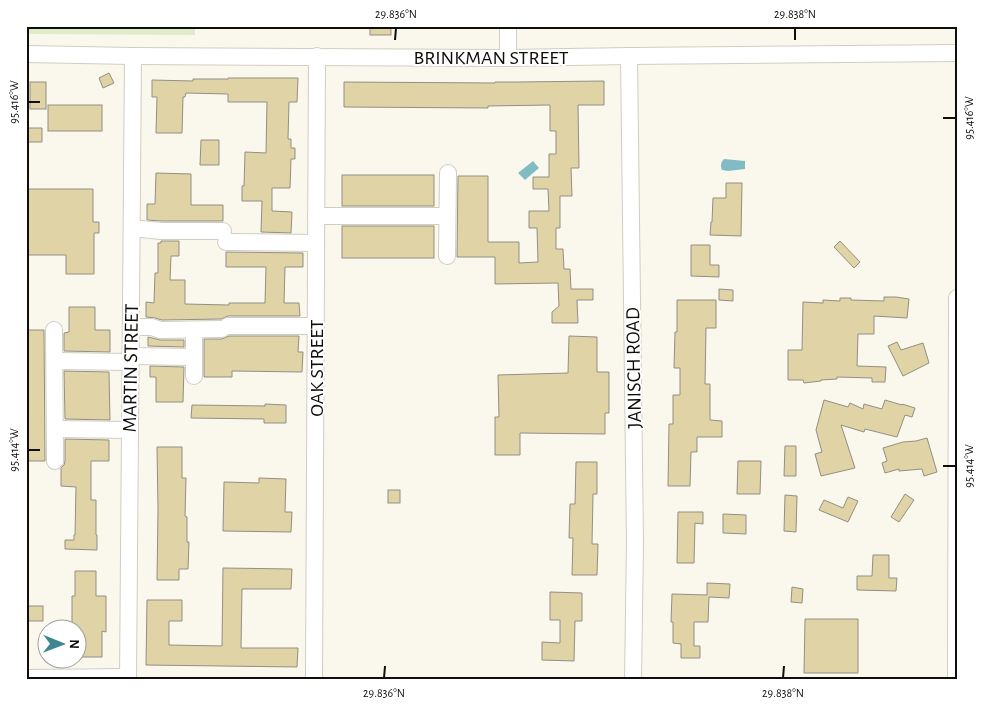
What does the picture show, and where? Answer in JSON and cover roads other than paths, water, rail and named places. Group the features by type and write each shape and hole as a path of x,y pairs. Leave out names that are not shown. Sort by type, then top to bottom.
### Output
{"street":[{"path":"508,26 508,58"},
{"name":"BRINKMAN STREET","path":"26,54 508,58 957,53"},
{"name":"MARTIN STREET","path":"128,678 133,56"},
{"name":"OAK STREET","path":"314,680 316,56"},
{"name":"JANISCH ROAD","path":"629,56 634,544 633,680"},
{"path":"447,256 448,173"},
{"path":"316,216 448,216"},
{"path":"132,228 316,243"},
{"path":"956,680 957,298"},
{"path":"131,327 160,330 316,326"},
{"path":"54,330 55,461"},
{"path":"194,336 194,376"},
{"path":"54,361 194,357"},
{"path":"55,429 130,430"},
{"path":"26,678 128,678"}],"water":[{"path":"724,159 745,161 745,169 722,170 721,164"},
{"path":"533,161 539,168 525,180 518,173"}]}
